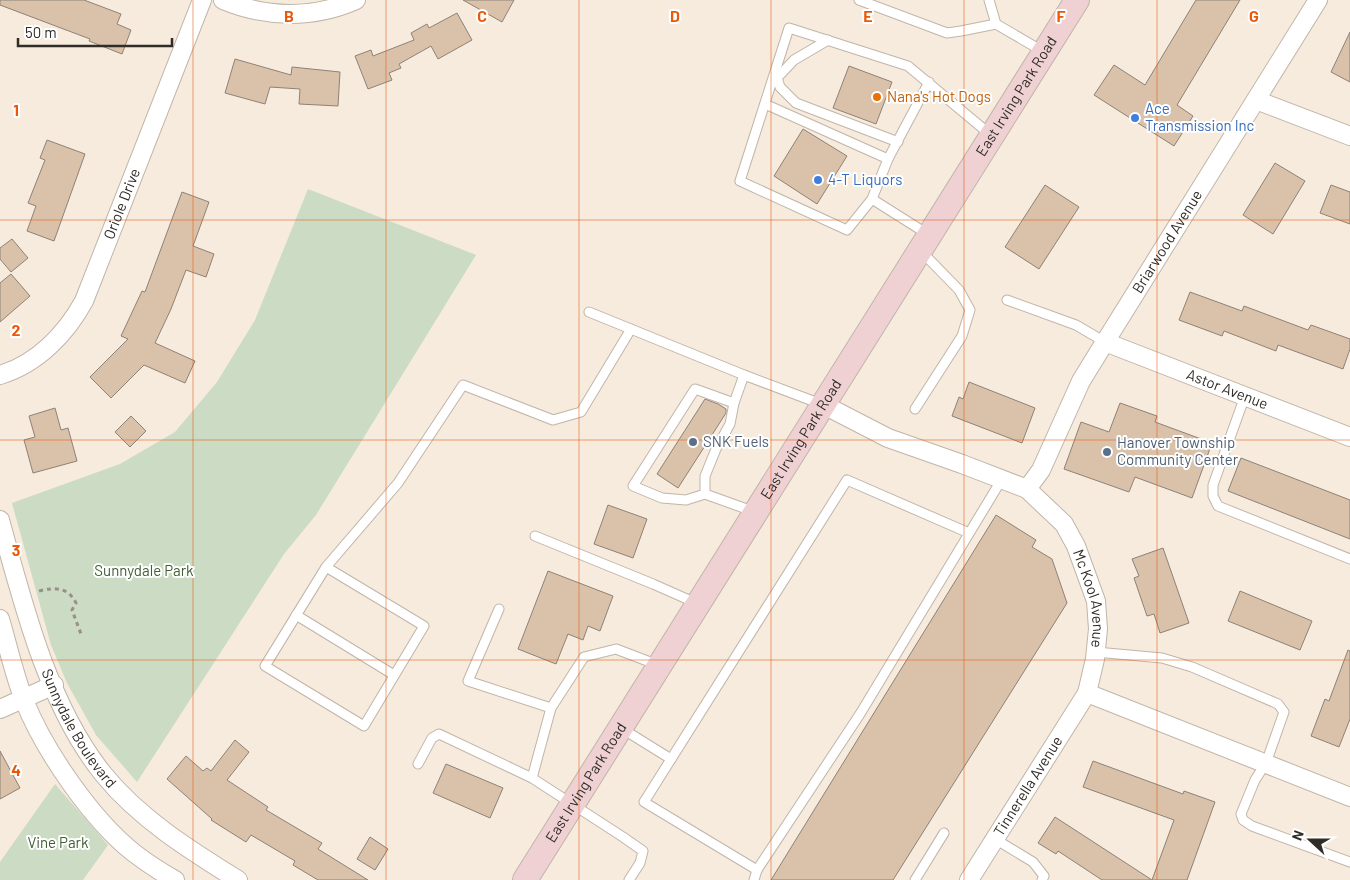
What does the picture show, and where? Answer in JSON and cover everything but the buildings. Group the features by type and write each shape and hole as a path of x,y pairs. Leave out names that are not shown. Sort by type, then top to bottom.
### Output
{"main road":[{"name":"East Irving Park Road","path":"525,880 1077,0"}],"street":[{"name":"Oriole Drive","path":"0,375 22,366 53,342 67,328 84,300 202,0"},
{"path":"222,0 267,13 290,14 327,9 356,0"},
{"name":"Briarwood Avenue","path":"1027,489 1041,470 1081,382 1104,342 1318,0"},
{"path":"1256,100 1350,136"},
{"name":"Astor Avenue","path":"1104,342 1350,437"},
{"name":"Mc Kool Avenue","path":"824,405 888,438 1027,489 1064,524 1076,546 1096,601 1098,629 1096,652 1087,693"},
{"name":"Sunnydale Boulevard","path":"0,520 39,652 78,737 90,757 116,788 145,815 174,838 238,880"},
{"path":"0,620 23,698 46,744 79,794 99,818 133,852 175,880"},
{"path":"0,709 54,685"},
{"path":"1087,693 1350,797"},
{"name":"Tinnerella Avenue","path":"969,880 1087,693"}],"lane":[{"path":"858,0 947,32 996,24 1044,52"},
{"path":"989,0 996,24"},
{"path":"929,82 888,159 872,199 847,230 740,181 789,28 908,66 929,82 992,136"},
{"path":"828,40 794,60 777,78 780,87 796,103 898,142"},
{"path":"765,104 888,159"},
{"path":"872,199 925,243 959,290 970,310 962,336 915,409"},
{"path":"1007,300 1076,325 1104,342"},
{"path":"589,312 744,375 824,405"},
{"path":"326,567 424,626 364,726 265,666 326,567 398,483 463,385 553,420 580,412 632,329"},
{"path":"705,494 705,476 716,449 730,424 734,403 744,375"},
{"path":"734,403 695,389 633,486 662,498 686,500 705,494 756,513"},
{"path":"1246,396 1212,485 1213,496 1218,506 1350,559"},
{"path":"754,880 757,870 860,714 1002,479"},
{"path":"757,870 644,802 846,480 969,533"},
{"path":"534,536 699,604"},
{"path":"499,609 468,681 551,708"},
{"path":"296,615 394,675"},
{"path":"532,778 551,708 584,657 616,649 660,666"},
{"path":"1096,652 1162,658 1192,667 1278,704 1284,712 1266,763 1255,780 1241,814 1243,820 1252,826 1350,862"},
{"path":"621,728 671,759"},
{"path":"418,764 432,738 439,734 532,778 643,851 640,864 629,880"},
{"path":"915,880 944,833"},
{"path":"995,839 1034,862 1044,876 1042,880"}],"path":[{"path":"21,595 54,588 69,593 76,603 72,610 81,634"}],"green space":[{"name":"Sunnydale Park","path":"308,189 476,255 316,515 284,554 137,782 96,735 67,683 51,645 12,503 120,464 175,432 217,382 255,320"},
{"name":"Vine Park","path":"55,784 108,845 83,880 0,880 0,862"}],"place":[{"name":"Nana's Hot Dogs","path":"877,97"},
{"name":"Ace Transmission Inc","path":"1135,118"},
{"name":"4-T Liquors","path":"818,180"},
{"name":"SNK Fuels","path":"693,442"},
{"name":"Hanover Township Community Center","path":"1107,452"}]}
